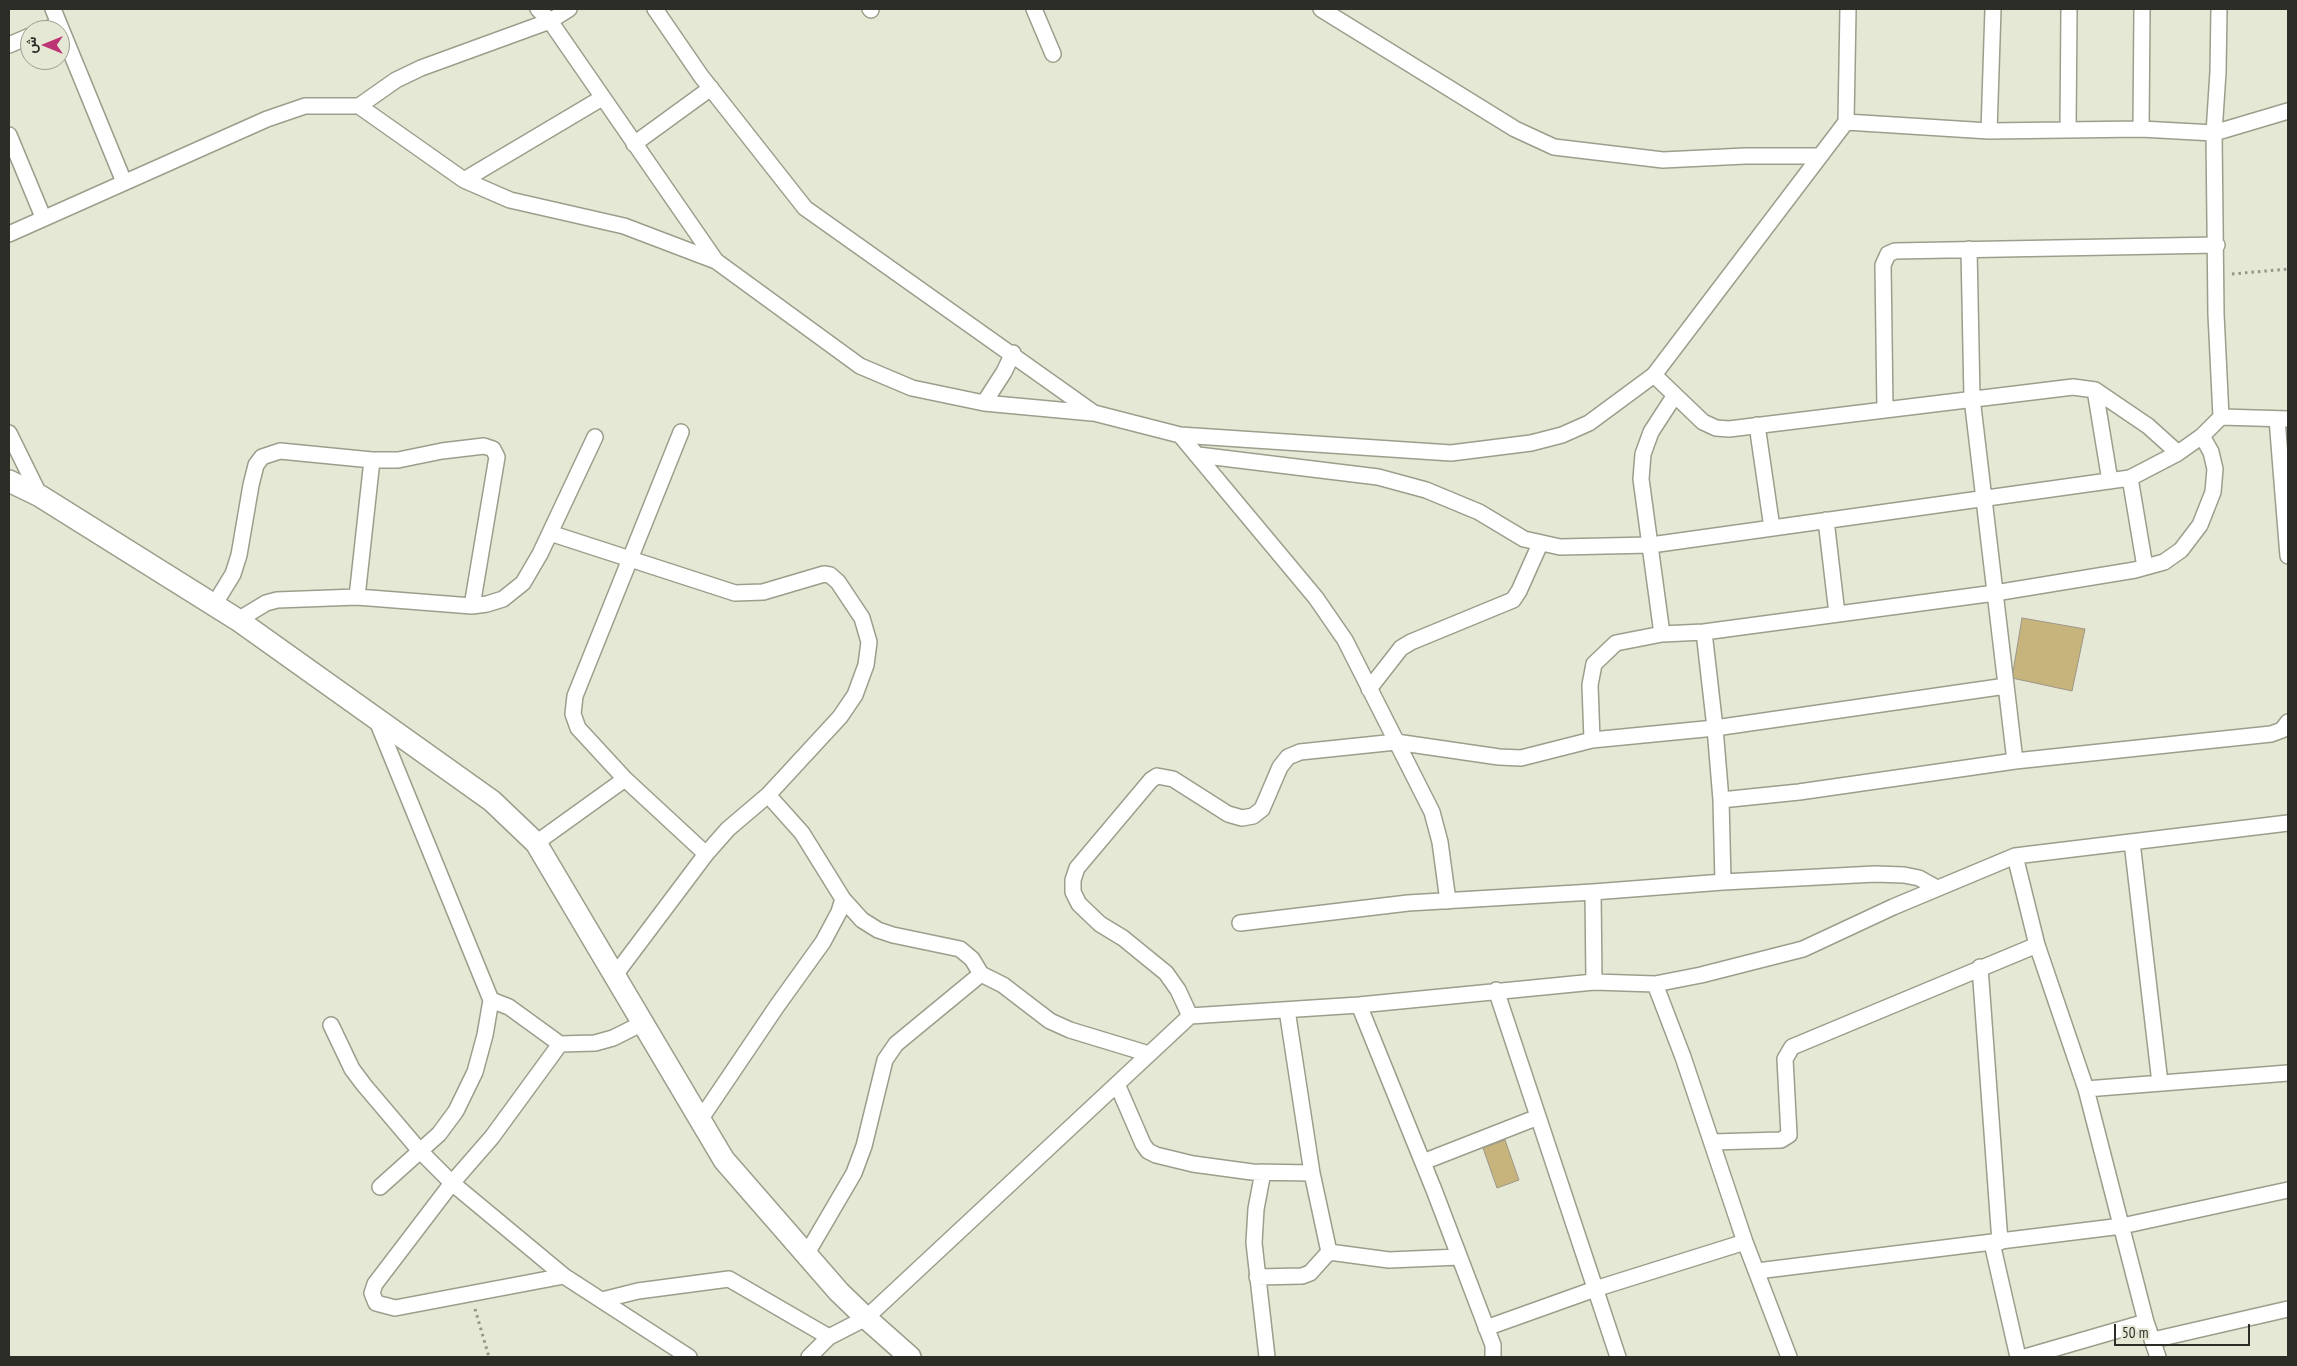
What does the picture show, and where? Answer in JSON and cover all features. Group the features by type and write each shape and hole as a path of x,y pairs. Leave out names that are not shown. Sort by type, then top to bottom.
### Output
{"street":[{"path":"538,9 550,21 716,261"},
{"path":"9,234 267,119 305,106 359,106 396,80 421,68 550,21 569,9"},
{"path":"655,9 711,88 805,208 1013,353 1094,413"},
{"path":"1034,9 1053,54"},
{"path":"1321,9 1515,129 1554,147 1663,160 1745,156 1820,156"},
{"path":"359,106 464,180 510,200 624,226 716,261 860,366 912,388 984,403 1094,413 1180,435 1451,453 1531,443 1562,435 1589,423 1654,375 1846,122 1848,9"},
{"path":"1989,131 1993,9"},
{"path":"2068,130 2069,9"},
{"path":"2141,129 2142,9"},
{"path":"2219,9 2214,133 2217,245 2216,314 2221,417"},
{"path":"70,49 124,182"},
{"path":"634,144 711,88"},
{"path":"464,180 602,98"},
{"path":"1846,122 1989,131 2141,129 2214,133 2288,110"},
{"path":"9,135 43,218"},
{"path":"1885,409 1884,258 1888,254 1895,251 2217,245"},
{"path":"1969,249 1972,398 2015,761"},
{"path":"984,403 1004,372 1013,353"},
{"path":"1654,375 1703,422 1716,428 1757,425 1972,398 2073,388 2095,390 2148,426 2178,453"},
{"path":"2095,390 2110,481"},
{"path":"1662,634 1641,479 1643,454 1651,432 1675,395"},
{"path":"1198,455 1378,477 1418,488 1479,512 1524,539 1540,544 1560,547 1651,545 2130,478 2178,453 2202,436 2221,417 2282,419 2288,556"},
{"path":"1757,425 1772,528"},
{"path":"680,432 574,696 573,714 578,728 625,779 706,854"},
{"path":"9,433 40,496"},
{"path":"1180,435 1316,598 1345,640 1432,812 1440,842 1448,900"},
{"path":"1592,740 1590,685 1594,664 1616,643 1662,634 1704,632 1995,593 2164,562 2181,550 2200,526 2213,492 2215,469 2210,452 2202,436"},
{"path":"238,620 266,603 277,600 357,597 472,606 503,599 523,583 550,533 594,437"},
{"path":"214,605 233,574 239,555 251,484 256,465 262,457 280,451 372,460 398,460 442,451 484,446 493,449 496,453 472,606"},
{"path":"357,597 372,460"},
{"path":"2130,478 2145,567"},
{"path":"9,481 40,496 238,620 377,721 492,801 536,843 724,1160 806,1255 866,1318 910,1357"},
{"path":"1826,520 1837,614"},
{"path":"550,533 735,593 763,592 824,574 830,575 838,582 862,618 869,642 866,665 855,695 840,717 768,795 728,829 706,854 615,975"},
{"path":"1369,689 1401,648 1411,642 1513,600 1540,544"},
{"path":"1704,632 1721,800 1723,882"},
{"path":"1190,1016 1178,990 1166,973 1123,938 1100,924 1079,904 1073,892 1073,880 1077,868 1156,776 1173,778 1228,814 1242,818 1253,816 1262,809 1280,767 1288,756 1310,750 1396,742 1499,757 1521,758 1592,740 1715,728 2006,686"},
{"path":"377,721 491,1000 485,1035 475,1072 456,1111 439,1134 380,1187"},
{"path":"1721,800 1799,792 2015,761 2270,734 2282,730 2288,722"},
{"path":"536,843 625,779"},
{"path":"768,795 802,833 843,899 862,920 878,930 960,949 972,959 981,974 1003,985 1050,1021 1070,1030 1149,1054"},
{"path":"810,1357 829,1336 866,1318 1190,1016 1359,1005 1496,990 1594,982 1655,984 1701,975 1803,949 1937,888 2015,856 2288,823"},
{"path":"2132,842 2160,1084"},
{"path":"2015,856 2037,945 2086,1090 2146,1322 2158,1357"},
{"path":"1240,923 1408,903 1723,882 1884,874 1919,878 1937,888"},
{"path":"1594,892 1594,982"},
{"path":"700,1120 823,942 839,912 843,899"},
{"path":"1712,1142 1781,1140 1789,1135 1785,1059 1792,1046 2037,945"},
{"path":"1980,967 1996,1242 2018,1357"},
{"path":"806,1255 854,1173 864,1146 885,1060 896,1044 981,974"},
{"path":"1655,984 1746,1242 1789,1357"},
{"path":"1496,990 1618,1357"},
{"path":"491,1000 509,1007 560,1044 595,1043 613,1038 643,1023"},
{"path":"1359,1005 1423,1162 1493,1345 1493,1357"},
{"path":"1287,1010 1312,1173 1329,1252"},
{"path":"331,1025 352,1068 420,1151 452,1183 564,1276 689,1357"},
{"path":"560,1044 492,1137 452,1183 375,1284 372,1293 376,1303 395,1308 564,1276"},
{"path":"2086,1090 2288,1073"},
{"path":"1118,1084 1148,1151 1156,1155 1193,1164 1263,1172 1312,1173"},
{"path":"1423,1162 1538,1117"},
{"path":"1263,1172 1256,1209 1254,1243 1266,1357"},
{"path":"1757,1271 2122,1226 2288,1190"},
{"path":"1486,1328 1595,1289 1746,1242"},
{"path":"1329,1252 1389,1260 1459,1257"},
{"path":"1257,1277 1302,1276 1310,1273 1329,1252"},
{"path":"602,1300 638,1291 729,1279 829,1336"},
{"path":"2153,1340 2288,1309"},
{"path":"2025,1357 2146,1322"}],"path":[{"path":"2217,275 2288,269"},
{"path":"471,1294 489,1357"}],"building":[{"path":"2022,618 2085,629 2072,691 2012,678"},
{"path":"1505,1140 1519,1180 1497,1188 1483,1148"}]}
